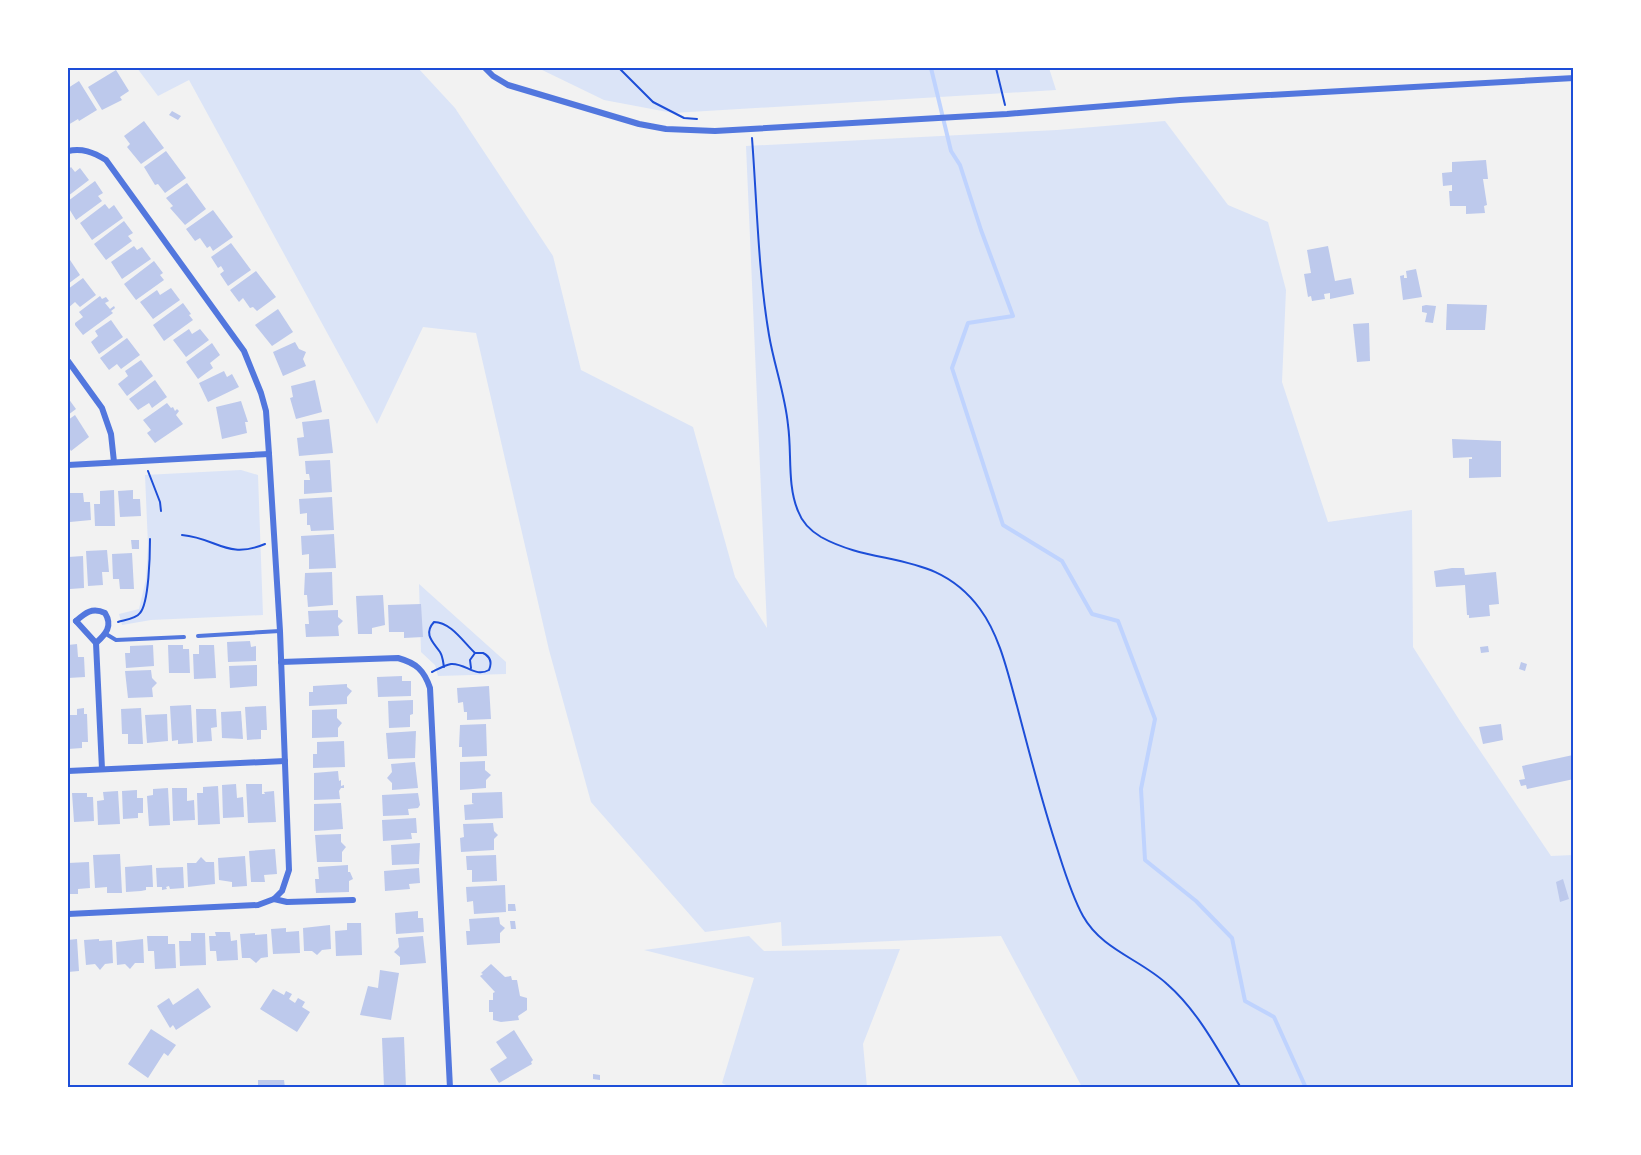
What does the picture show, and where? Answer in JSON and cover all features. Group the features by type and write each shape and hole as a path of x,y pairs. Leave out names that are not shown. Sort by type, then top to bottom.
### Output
{"street":[{"path":"485,68 508,85 639,124 666,129 700,130 752,130 1192,100 1574,78"},
{"path":"68,151 77,149 89,151 106,160 244,351 261,393 266,411 280,631 289,870 282,891 274,899 258,905 68,914"},
{"path":"68,361 102,408 111,434 114,462"},
{"path":"68,465 269,454"},
{"path":"68,621 76,621 94,609 105,613 109,624 106,634 96,643"},
{"path":"76,621 96,643 102,769"},
{"path":"281,662 398,658 420,668 426,675 430,688 450,1088"},
{"path":"68,771 285,761"},
{"path":"274,899 287,902 353,900"}],"lane":[{"path":"198,636 280,631"},
{"path":"106,634 116,640 184,637"}],"path":[{"path":"619,68 653,102 684,118 698,120 700,130"},
{"path":"996,68 1007,114"},
{"path":"752,130 766,316 788,425 793,492 797,511 806,525 820,536 846,547 920,565 943,574 962,587 982,610 1007,669 1049,824 1066,876 1082,914 1093,933 1166,982 1191,1008 1241,1088"},
{"path":"144,460 160,502 161,511"},
{"path":"182,535 196,537 233,550 244,550 274,540"},
{"path":"109,624 136,616 141,612 148,580 150,539"},
{"path":"426,675 453,664 471,668 481,674 489,670 491,662 487,655 475,653 460,636 442,623 434,622 429,634 432,644 442,655 444,667"},
{"path":"471,668 470,660 475,653"}],"shaded area":[{"path":"137,68 418,68 455,108 553,256 581,370 693,427 735,577 767,628 746,146 1057,130 1165,121 1228,205 1268,222 1286,290 1282,382 1328,522 1412,510 1413,647 1551,856 1573,855 1573,1087 1082,1087 1001,936 782,946 781,922 705,932 591,802 549,650 476,333 423,327 377,424 189,80 158,96"},
{"path":"538,68 1049,68 1056,90 673,113 604,100"},
{"path":"241,470 258,475 263,615 151,620 122,625 119,614 139,609 146,579 148,545 145,475"},
{"path":"419,584 506,662 506,674 438,676 435,665 421,652"},
{"path":"749,936 764,951 900,949 863,1044 867,1087 732,1088 722,1083 754,978 644,950"}],"building":[{"path":"116,70 129,91 120,97 122,100 102,110 88,87"},
{"path":"79,81 97,110 68,125 68,88"},
{"path":"172,111 181,116 178,120 169,115"},
{"path":"144,121 164,148 141,164 127,147 130,144 124,136"},
{"path":"166,151 186,178 165,193 158,184 155,185 144,167"},
{"path":"1486,160 1488,179 1483,179 1487,205 1484,206 1485,213 1466,214 1466,206 1450,206 1449,191 1452,191 1452,185 1443,186 1442,173 1452,172 1452,162"},
{"path":"71,167 75,172 80,168 89,180 68,196 68,170"},
{"path":"95,181 103,193 98,196 102,201 76,220 68,207 68,201"},
{"path":"187,183 206,209 185,225 170,208 173,206 166,198"},
{"path":"105,204 109,209 114,205 123,218 92,240 80,223"},
{"path":"213,210 233,237 213,251 210,246 207,248 200,238 195,241 186,229"},
{"path":"124,221 133,233 128,236 132,241 106,260 94,244"},
{"path":"231,243 251,270 228,286 220,274 224,271 221,266 218,268 211,257"},
{"path":"134,246 137,250 142,247 151,259 122,279 111,262"},
{"path":"1328,246 1335,281 1351,278 1354,294 1330,299 1330,293 1324,294 1325,299 1312,301 1311,296 1308,297 1304,274 1311,273 1307,250"},
{"path":"68,257 80,275 68,284"},
{"path":"154,261 163,273 160,275 164,280 136,300 124,284"},
{"path":"1416,269 1422,297 1403,300 1400,276 1404,275 1404,278 1407,278 1406,271"},
{"path":"256,271 276,297 257,311 253,307 250,308 243,298 239,302 230,290"},
{"path":"83,278 96,295 80,307 75,302 68,308 68,289"},
{"path":"171,288 180,300 153,319 140,302 157,290 160,295"},
{"path":"100,296 102,299 106,297 109,301 105,303 110,309 114,306 115,308 111,311 113,313 83,335 75,325 83,317 79,312"},
{"path":"183,303 193,320 164,341 153,325"},
{"path":"1447,304 1487,305 1485,330 1446,330"},
{"path":"1422,306 1436,306 1433,323 1425,322 1427,313 1422,312"},
{"path":"278,309 293,332 272,346 255,325"},
{"path":"111,320 123,337 99,354 91,342 98,336 95,331"},
{"path":"1369,323 1370,361 1357,362 1353,324"},
{"path":"189,329 192,334 200,329 209,340 186,357 173,340"},
{"path":"127,338 140,355 121,369 117,364 109,370 100,358"},
{"path":"295,342 299,349 306,352 303,359 306,366 283,376 273,352"},
{"path":"212,343 220,355 210,363 213,368 198,379 186,362"},
{"path":"141,360 153,376 127,396 118,384 128,376 125,371"},
{"path":"224,371 227,377 232,374 239,387 208,402 199,383"},
{"path":"155,380 167,397 152,408 149,403 138,410 129,399"},
{"path":"315,380 322,412 296,419 290,398 293,397 291,386"},
{"path":"68,398 76,409 68,415"},
{"path":"241,401 248,422 245,422 247,433 222,439 216,407"},
{"path":"167,403 175,411 177,409 179,411 176,415 183,424 155,443 147,433 151,430 143,420"},
{"path":"75,415 89,437 71,451 68,446 68,420"},
{"path":"329,419 333,453 299,456 297,438 304,437 302,422"},
{"path":"1452,439 1501,441 1501,477 1469,478 1469,459 1472,457 1453,458"},
{"path":"330,460 332,492 304,494 304,480 310,480 309,474 306,474 305,461"},
{"path":"114,490 115,526 95,526 94,504 100,504 100,491"},
{"path":"133,490 133,499 140,499 141,516 120,517 118,491"},
{"path":"68,493 83,493 84,502 90,502 91,520 70,522"},
{"path":"332,497 334,530 311,531 310,525 307,525 307,513 300,514 299,499"},
{"path":"334,534 336,568 309,569 309,554 302,555 301,536"},
{"path":"131,540 139,540 139,549 132,549"},
{"path":"107,550 109,572 102,572 103,585 88,586 86,551"},
{"path":"132,553 134,589 120,589 119,579 113,579 112,554"},
{"path":"83,556 84,588 70,589 68,557"},
{"path":"1464,568 1465,575 1496,572 1499,604 1489,605 1490,616 1469,618 1465,585 1436,587 1434,571"},
{"path":"332,572 333,605 308,607 307,595 304,595 305,573"},
{"path":"383,595 385,625 372,628 372,634 358,634 356,596"},
{"path":"421,604 423,637 404,638 404,632 389,632 388,605"},
{"path":"338,610 338,617 343,621 338,626 339,636 306,637 305,624 309,624 308,611"},
{"path":"250,641 251,647 256,646 256,661 228,662 227,642"},
{"path":"77,644 78,657 84,657 85,677 68,678 68,645"},
{"path":"153,645 154,666 126,668 125,653 130,653 130,646"},
{"path":"168,645 183,645 183,649 189,649 190,673 169,673"},
{"path":"199,645 214,645 216,678 194,679 193,654 199,654"},
{"path":"1488,646 1489,652 1481,653 1480,647"},
{"path":"1521,662 1527,664 1525,671 1519,669"},
{"path":"257,665 257,686 230,688 229,666"},
{"path":"151,670 152,678 157,683 152,688 153,697 128,698 125,671"},
{"path":"402,676 402,681 411,681 411,696 378,697 377,677"},
{"path":"347,684 352,691 347,697 347,704 309,706 309,692 313,692 313,686"},
{"path":"489,686 491,719 467,720 463,702 458,703 457,688"},
{"path":"413,700 410,727 389,728 388,701"},
{"path":"191,705 193,743 178,744 178,740 172,741 170,706"},
{"path":"266,706 267,730 261,730 261,739 247,740 245,707"},
{"path":"84,708 84,714 87,714 88,742 82,742 82,748 68,749 68,715 77,715 77,709"},
{"path":"141,708 143,744 128,744 128,734 122,734 121,709"},
{"path":"196,709 216,709 217,727 211,728 212,741 197,742"},
{"path":"337,709 337,718 342,723 338,728 338,737 312,738 312,710"},
{"path":"241,711 243,739 222,738 221,712"},
{"path":"167,714 168,741 147,743 145,715"},
{"path":"486,724 487,756 462,757 462,747 459,747 460,725"},
{"path":"1501,724 1503,740 1483,744 1479,727"},
{"path":"416,731 415,758 388,759 386,733"},
{"path":"344,741 345,767 313,768 313,754 317,754 317,742"},
{"path":"1573,755 1574,779 1527,789 1526,785 1521,786 1519,780 1525,779 1522,766"},
{"path":"485,761 485,770 491,775 486,780 486,788 460,790 460,762"},
{"path":"415,762 418,788 392,790 392,783 387,778 392,772 391,764"},
{"path":"338,771 341,786 344,785 344,788 339,791 340,799 314,800 314,773"},
{"path":"236,784 237,798 243,797 244,817 223,818 222,785"},
{"path":"246,784 262,784 262,794 274,791 276,822 248,823"},
{"path":"218,786 220,824 198,825 197,793 203,793 203,787"},
{"path":"168,788 170,825 149,826 147,796 153,795 153,789"},
{"path":"172,788 187,788 187,801 194,800 195,820 173,821"},
{"path":"137,790 137,798 143,798 143,813 138,813 138,818 123,819 122,791"},
{"path":"118,791 120,824 98,825 97,801 104,800 103,792"},
{"path":"502,792 503,818 465,820 464,805 474,804 472,793"},
{"path":"72,793 87,793 87,797 93,797 94,821 74,822"},
{"path":"418,793 420,805 418,808 408,809 409,815 383,816 382,795"},
{"path":"341,803 343,829 314,831 314,804"},
{"path":"416,818 417,833 411,833 412,839 383,841 382,820"},
{"path":"493,823 494,831 498,835 494,839 494,850 461,852 460,838 464,837 463,824"},
{"path":"341,834 341,842 346,847 342,852 342,862 317,862 315,835"},
{"path":"420,843 419,864 392,865 391,845"},
{"path":"275,849 277,874 264,875 265,882 251,882 249,851"},
{"path":"120,854 122,893 107,893 107,887 95,888 93,855"},
{"path":"496,855 497,881 472,882 472,870 467,870 466,856"},
{"path":"245,856 247,886 232,887 232,882 219,880 218,858"},
{"path":"201,857 206,862 214,862 215,884 188,887 187,863 196,863"},
{"path":"89,862 90,888 78,889 78,894 68,894 68,863"},
{"path":"152,865 153,887 126,892 125,867"},
{"path":"348,865 348,872 353,879 349,881 349,892 316,893 315,879 319,879 318,867"},
{"path":"183,867 184,888 170,889 169,886 162,890 162,887 157,887 156,868"},
{"path":"419,868 420,883 409,884 410,889 385,891 384,871"},
{"path":"1563,879 1569,899 1560,902 1556,882"},
{"path":"505,885 506,912 474,914 473,901 467,902 466,887"},
{"path":"508,904 515,904 516,911 508,911"},
{"path":"418,911 418,918 423,918 424,932 396,934 395,913"},
{"path":"499,917 500,924 505,928 500,933 500,943 467,945 466,931 470,931 469,919"},
{"path":"510,921 515,921 516,929 511,929"},
{"path":"347,923 361,923 362,955 336,956 335,931 347,930"},
{"path":"330,925 331,949 322,950 317,955 312,951 304,951 303,928"},
{"path":"286,928 286,932 299,931 300,953 273,954 271,929"},
{"path":"215,932 230,932 231,941 237,940 238,960 217,961 216,951 210,951 209,936 216,936"},
{"path":"191,933 205,933 206,965 180,966 179,941 191,941"},
{"path":"255,933 255,935 267,934 268,957 261,958 256,963 250,958 242,958 240,934"},
{"path":"147,936 168,936 168,944 175,944 176,968 155,969 154,951 148,951"},
{"path":"423,936 426,963 400,965 400,957 394,952 399,947 398,938"},
{"path":"77,939 79,971 68,972 68,940"},
{"path":"99,939 99,941 112,940 113,963 105,964 100,970 95,964 86,965 84,940"},
{"path":"143,939 144,963 135,963 130,969 125,964 117,965 116,942"},
{"path":"491,964 505,977 511,976 512,980 517,980 520,996 527,998 527,1010 518,1016 519,1020 501,1022 493,1020 493,1012 489,1012 489,1000 493,1000 495,992 480,976"},
{"path":"380,970 399,973 391,1020 360,1015 368,986 378,988"},
{"path":"198,988 211,1007 176,1030 173,1025 170,1028 157,1006 169,998 173,1005"},
{"path":"273,989 284,995 286,991 292,994 289,999 295,1003 298,998 305,1002 302,1007 310,1012 297,1032 260,1009"},
{"path":"151,1029 176,1045 168,1056 164,1053 148,1078 128,1064"},
{"path":"514,1030 533,1060 532,1064 499,1083 490,1069 507,1058 496,1042"},
{"path":"404,1037 406,1088 384,1088 382,1038"},
{"path":"593,1074 600,1075 600,1080 593,1079"},
{"path":"258,1080 284,1080 285,1088 258,1088"}],"waterway":[{"path":"931,68 951,151 960,165 1013,316 968,323 952,368 1003,525 1062,561 1092,614 1118,621 1155,719 1141,789 1145,860 1196,901 1232,938 1245,1001 1274,1017 1306,1088"}]}
